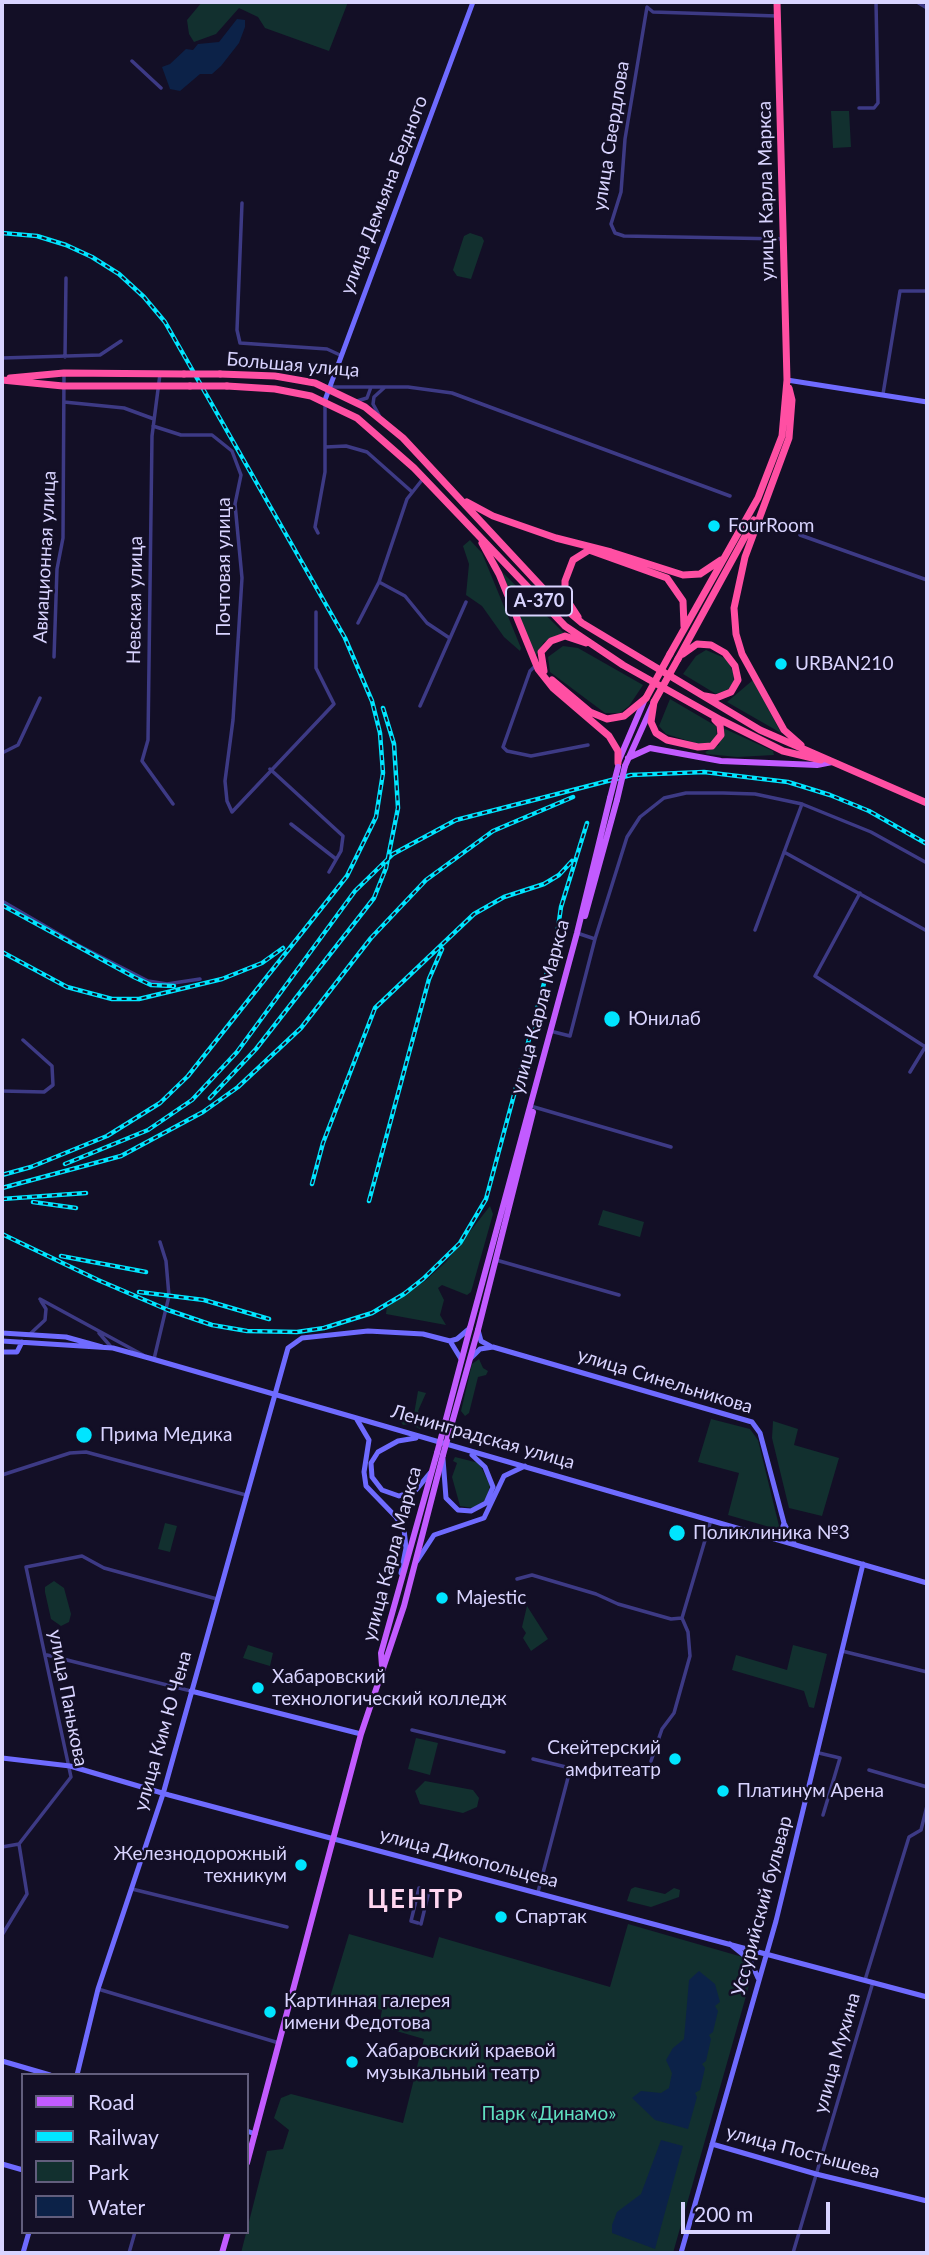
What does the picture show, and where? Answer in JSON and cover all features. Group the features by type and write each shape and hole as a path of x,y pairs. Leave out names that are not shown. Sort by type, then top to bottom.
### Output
{"highway":[{"name":"улица Карла Маркса","path":"646,698 758,498 776,456 783,428 787,380 777,2"},
{"name":"Большая улица","path":"2,379 64,373 220,374 275,376 328,387"},
{"name":"Большая улица","path":"2,379 63,386 227,386 275,389 325,400"},
{"name":"улица Карла Маркса","path":"765,501 789,438 792,400 787,380"},
{"name":"А-370","path":"328,387 385,422 550,596 582,623 760,730 927,803"},
{"name":"А-370","path":"325,400 376,432 468,522 558,619 623,665 672,694 783,751 832,762"},
{"path":"457,495 493,516 555,538 611,552 683,575 704,572 728,551"},
{"path":"672,694 717,721 721,730 716,743 698,747 661,737 651,722 654,702 765,501"},
{"path":"765,501 735,592 736,634 753,675 784,730 794,741 832,762"},
{"path":"468,522 493,562 536,666 554,688 609,736 618,751 620,766"},
{"path":"582,623 565,597 564,586 570,563 576,556 589,550 660,574 670,581 684,606 681,636"},
{"path":"623,665 572,637 557,638 541,652 542,667 548,676 598,716 624,716 646,698"},
{"path":"678,659 688,649 704,643 725,653 735,666 738,680 731,692 716,698 698,694"}],"main road":[{"name":"улица Демьяна Бедного","path":"325,400 473,2"},
{"path":"787,380 927,401"},
{"name":"улица Карла Маркса","path":"620,766 646,698"},
{"path":"614,799 620,766 628,758 654,702"},
{"path":"628,758 650,748 720,761 817,765 832,762"},
{"name":"улица Карла Маркса","path":"248,2159 361,1734 382,1666 389,1655 417,1561 461,1363 496,1260 614,799"},
{"name":"улица Карла Маркса","path":"474,1329 614,799"},
{"path":"275,1393 288,1348 302,1338 382,1331 423,1334 450,1341 474,1329"},
{"path":"474,1329 481,1341 493,1347"},
{"path":"419,1438 390,1444 378,1452 372,1461 371,1474 377,1486 388,1494 403,1495 424,1482 440,1454 471,1359 474,1329"},
{"path":"2,1333 66,1337 105,1348"},
{"path":"2,1341 113,1348 151,1359"},
{"path":"450,1341 459,1352 461,1363"},
{"path":"2,1352 17,1352 22,1342"},
{"path":"471,1359 480,1349 493,1347"},
{"name":"улица Синельникова","path":"493,1347 752,1422 760,1433 784,1523 795,1545"},
{"name":"Ленинградская улица","path":"151,1359 350,1414 466,1452 528,1466 927,1583"},
{"name":"улица Ким Ю Чена","path":"77,2073 98,1989 163,1794 275,1393"},
{"path":"350,1414 367,1432 368,1453 364,1472 366,1486 396,1517 404,1532 406,1548 399,1584"},
{"path":"417,1561 434,1535 484,1518 495,1491 485,1467 466,1452"},
{"path":"440,1454 444,1493 454,1507 464,1511 474,1510 486,1503 507,1474 528,1466"},
{"name":"улица Карла Маркса","path":"382,1666 381,1653 399,1584 440,1454"},
{"path":"774,1539 781,1532 784,1523"},
{"name":"Уссурийский бульвар","path":"681,2253 767,1953 819,1753 863,1564"},
{"path":"191,1691 361,1734"},
{"name":"улица Дикопольцева","path":"2,1758 70,1766 163,1794 724,1940 927,1997"},
{"path":"724,1940 750,1960 757,1970 758,1983"},
{"path":"2,2061 43,2073"},
{"path":"248,2131 255,2134"},
{"name":"улица Постышева","path":"712,2144 816,2175 927,2201"},
{"path":"2,2164 21,2170"},
{"path":"23,2253 28,2234"},
{"path":"222,2253 227,2234"}],"street":[{"path":"859,108 874,108 878,103 877,2"},
{"path":"917,2 927,8"},
{"name":"улица Свердлова","path":"777,16 653,12 647,7 625,139 621,192 611,224 615,233 625,236 783,239"},
{"path":"132,61 162,88"},
{"path":"242,203 237,330 240,343 327,349 340,355"},
{"path":"65,278 65,357"},
{"path":"882,396 900,291 927,291"},
{"path":"2,358 100,355 121,341"},
{"name":"Авиационная улица","path":"54,657 53,611 63,538 64,373"},
{"name":"Невская улица","path":"160,374 153,426 148,740 142,761 173,804"},
{"name":"Большая улица","path":"328,387 430,389 472,398 730,496"},
{"path":"356,402 367,398 371,387"},
{"path":"385,422 373,404 378,392 386,387"},
{"path":"318,533 315,527 322,502 326,447 325,400"},
{"path":"64,402 124,408 154,419"},
{"name":"Почтовая улица","path":"153,426 181,435 212,435 232,451 241,475 235,504 242,578 233,720 225,780 227,801 232,812 270,769"},
{"path":"326,447 346,446 367,452 411,491"},
{"path":"358,623 379,582 411,491 424,478"},
{"path":"800,535 927,580"},
{"path":"379,582 405,596 427,623 448,637"},
{"path":"420,706 448,637 466,602"},
{"path":"316,612 317,673 334,704 270,769 341,833 344,842 329,872"},
{"path":"536,666 530,671 503,747 507,751 531,756 588,746"},
{"path":"2,753 18,745 40,698"},
{"path":"554,1032 570,1036 594,939 627,837 640,817 657,803 675,795 723,793 755,794 802,804 871,832 927,863"},
{"path":"755,930 802,804"},
{"path":"291,824 335,859"},
{"path":"784,852 927,931"},
{"path":"860,893 816,969 815,976 820,982 927,1046 910,1072"},
{"path":"2,901 148,981 167,984 200,979"},
{"path":"580,934 594,939"},
{"path":"2,1091 44,1092 53,1085 52,1066 23,1040"},
{"path":"534,1107 671,1147"},
{"path":"151,1359 169,1296 166,1261 160,1242"},
{"path":"496,1260 619,1295"},
{"name":"Ленинградская улица","path":"30,1334 45,1320 46,1309 40,1299 151,1359"},
{"path":"95,1329 113,1348"},
{"path":"2,1475 69,1453 86,1452 246,1495"},
{"path":"651,1761 662,1729 674,1713 690,1656 688,1632 682,1618 711,1520"},
{"name":"улица Панькова","path":"19,1844 71,1777 26,1567 82,1556 104,1568 217,1599"},
{"path":"517,1579 533,1575 596,1594 618,1604 671,1619 682,1618"},
{"path":"842,1651 927,1672"},
{"path":"46,1654 191,1691"},
{"path":"412,1730 505,1752"},
{"path":"819,1753 840,1758 823,1815"},
{"path":"533,1759 566,1767 569,1774 538,1892"},
{"path":"869,1770 927,1787"},
{"name":"улица Мухина","path":"865,1980 909,1837 921,1830 927,1806"},
{"path":"2,1847 19,1844 27,1894 2,1935"},
{"path":"419,1888 411,1921 420,1923 429,1891"},
{"path":"132,1889 287,1927"},
{"path":"416,1902 426,1905"},
{"name":"улица Мухина","path":"793,2253 873,1982"},
{"path":"98,1989 279,2043"},
{"path":"129,2253 134,2234"}],"green space":[{"path":"202,2 348,2 329,51 265,28 258,17 239,8 216,34 194,42 189,34 187,20"},
{"path":"831,111 849,111 851,147 833,148"},
{"path":"470,233 482,237 484,241 471,279 457,276 453,270 464,236"},
{"path":"470,540 482,553 520,651 504,637 482,606 466,595 469,564 463,546"},
{"path":"502,572 564,633 544,642 535,657"},
{"path":"563,646 578,648 643,685 629,706 620,713 605,713 550,672 548,657"},
{"path":"706,650 727,659 734,682 729,689 716,694 683,674 696,656"},
{"path":"753,680 781,733 727,702"},
{"path":"670,699 716,726 717,736 712,742 702,745 666,734 659,726"},
{"path":"723,728 773,751 774,755 737,757 707,754 705,752 719,745"},
{"path":"490,1206 493,1214 471,1292 467,1295 442,1285 438,1288 444,1300 440,1315 446,1325 386,1314 387,1306 425,1281 446,1262"},
{"path":"603,1210 644,1222 640,1237 598,1225"},
{"path":"479,1359 483,1368 488,1371 486,1375 478,1377 469,1413 465,1416 461,1411 472,1364"},
{"path":"418,1391 426,1393 418,1411 425,1421 420,1429 410,1424 403,1425 399,1419 413,1420"},
{"path":"711,1419 750,1429 758,1440 780,1530 728,1515 739,1473 698,1462"},
{"path":"773,1421 798,1429 794,1445 839,1458 822,1516 789,1508 772,1438"},
{"path":"455,1457 479,1463 490,1485 486,1500 473,1508 460,1506 452,1477 457,1463 453,1461"},
{"path":"165,1523 177,1526 170,1552 158,1549"},
{"path":"54,1581 64,1588 71,1614 69,1622 61,1626 51,1619 45,1592 45,1587"},
{"path":"527,1606 548,1639 531,1651 523,1638 526,1633 522,1627"},
{"path":"248,1645 273,1653 270,1666 243,1658"},
{"path":"793,1645 827,1654 814,1708 809,1707 804,1691 732,1670 736,1655 787,1670"},
{"path":"416,1738 438,1743 430,1775 408,1769"},
{"path":"425,1781 473,1790 479,1798 477,1807 463,1813 420,1804 415,1791"},
{"path":"635,1887 665,1894 674,1888 680,1890 679,1897 651,1907 627,1901 631,1889"},
{"name":"Парк «Динамо»","path":"628,1924 746,1958 750,1982 673,2253 241,2253 267,2151 283,2149 289,2130 274,2118 281,2098 291,2094 403,2123 424,2039 379,2026 382,2010 330,1997 349,1934 433,1958 439,1937 610,1987"}],"water":[{"path":"237,19 245,20 245,27 239,43 221,66 212,74 200,74 180,91 170,89 162,67 170,64 186,49 193,50 198,44 219,42"},
{"path":"699,1971 715,1984 720,2002 715,2006 718,2011 713,2032 709,2035 711,2039 706,2061 702,2064 705,2068 700,2090 695,2093 697,2097 688,2129 655,2120 632,2098 641,2091 661,2093 669,2088 672,2073 666,2060 673,2048 684,2039 689,1980"},
{"path":"661,2140 683,2146 655,2249 612,2233 612,2225 617,2212 641,2194"}],"railway":[{"path":"2,233 37,236 92,257 119,274 144,297 165,322 345,638 372,701 380,733 383,773 376,817 347,876 188,1076 160,1103 107,1136 31,1167 2,1175"},
{"path":"210,1098 256,1049 374,898 386,868 398,808 394,744 383,708"},
{"path":"65,1164 148,1130 192,1100 237,1052 355,891 393,854 456,820 631,775 704,772 788,782 830,795 869,811 927,844"},
{"path":"2,1188 121,1156 203,1112 238,1087 301,1028 371,938 426,880 493,831 573,797"},
{"path":"2,1234 168,1310 212,1325 247,1331 297,1332 324,1328 372,1313 404,1294 460,1243 486,1199 557,935 561,907 587,823"},
{"path":"312,1184 323,1143 375,1008 474,914 504,897 544,884 559,875 572,861"},
{"path":"2,905 134,977 151,985 174,986"},
{"path":"2,952 67,987 112,999 139,999 222,979 262,963 283,948"},
{"path":"369,1201 429,979 442,949"},
{"path":"2,1199 86,1193"},
{"path":"33,1202 76,1208"},
{"path":"61,1256 146,1272"},
{"path":"139,1292 204,1300 269,1319"}],"place":[{"name":"FourRoom","path":"714,526"},
{"name":"URBAN210","path":"781,664"},
{"name":"Юнилаб","path":"612,1019"},
{"name":"Прима Медика","path":"84,1435"},
{"name":"Поликлиника №3","path":"677,1533"},
{"name":"Majestic","path":"442,1598"},
{"name":"Хабаровский технологический колледж","path":"258,1688"},
{"name":"Скейтерский амфитеатр","path":"675,1759"},
{"name":"Платинум Арена","path":"723,1791"},
{"name":"Железнодорожный техникум","path":"301,1865"},
{"name":"Спартак","path":"501,1917"},
{"name":"Картинная галерея имени Федотова","path":"270,2012"},
{"name":"Хабаровский краевой музыкальный театр","path":"352,2062"}],"district":[{"name":"ЦЕНТР","path":"416,1900"}]}
